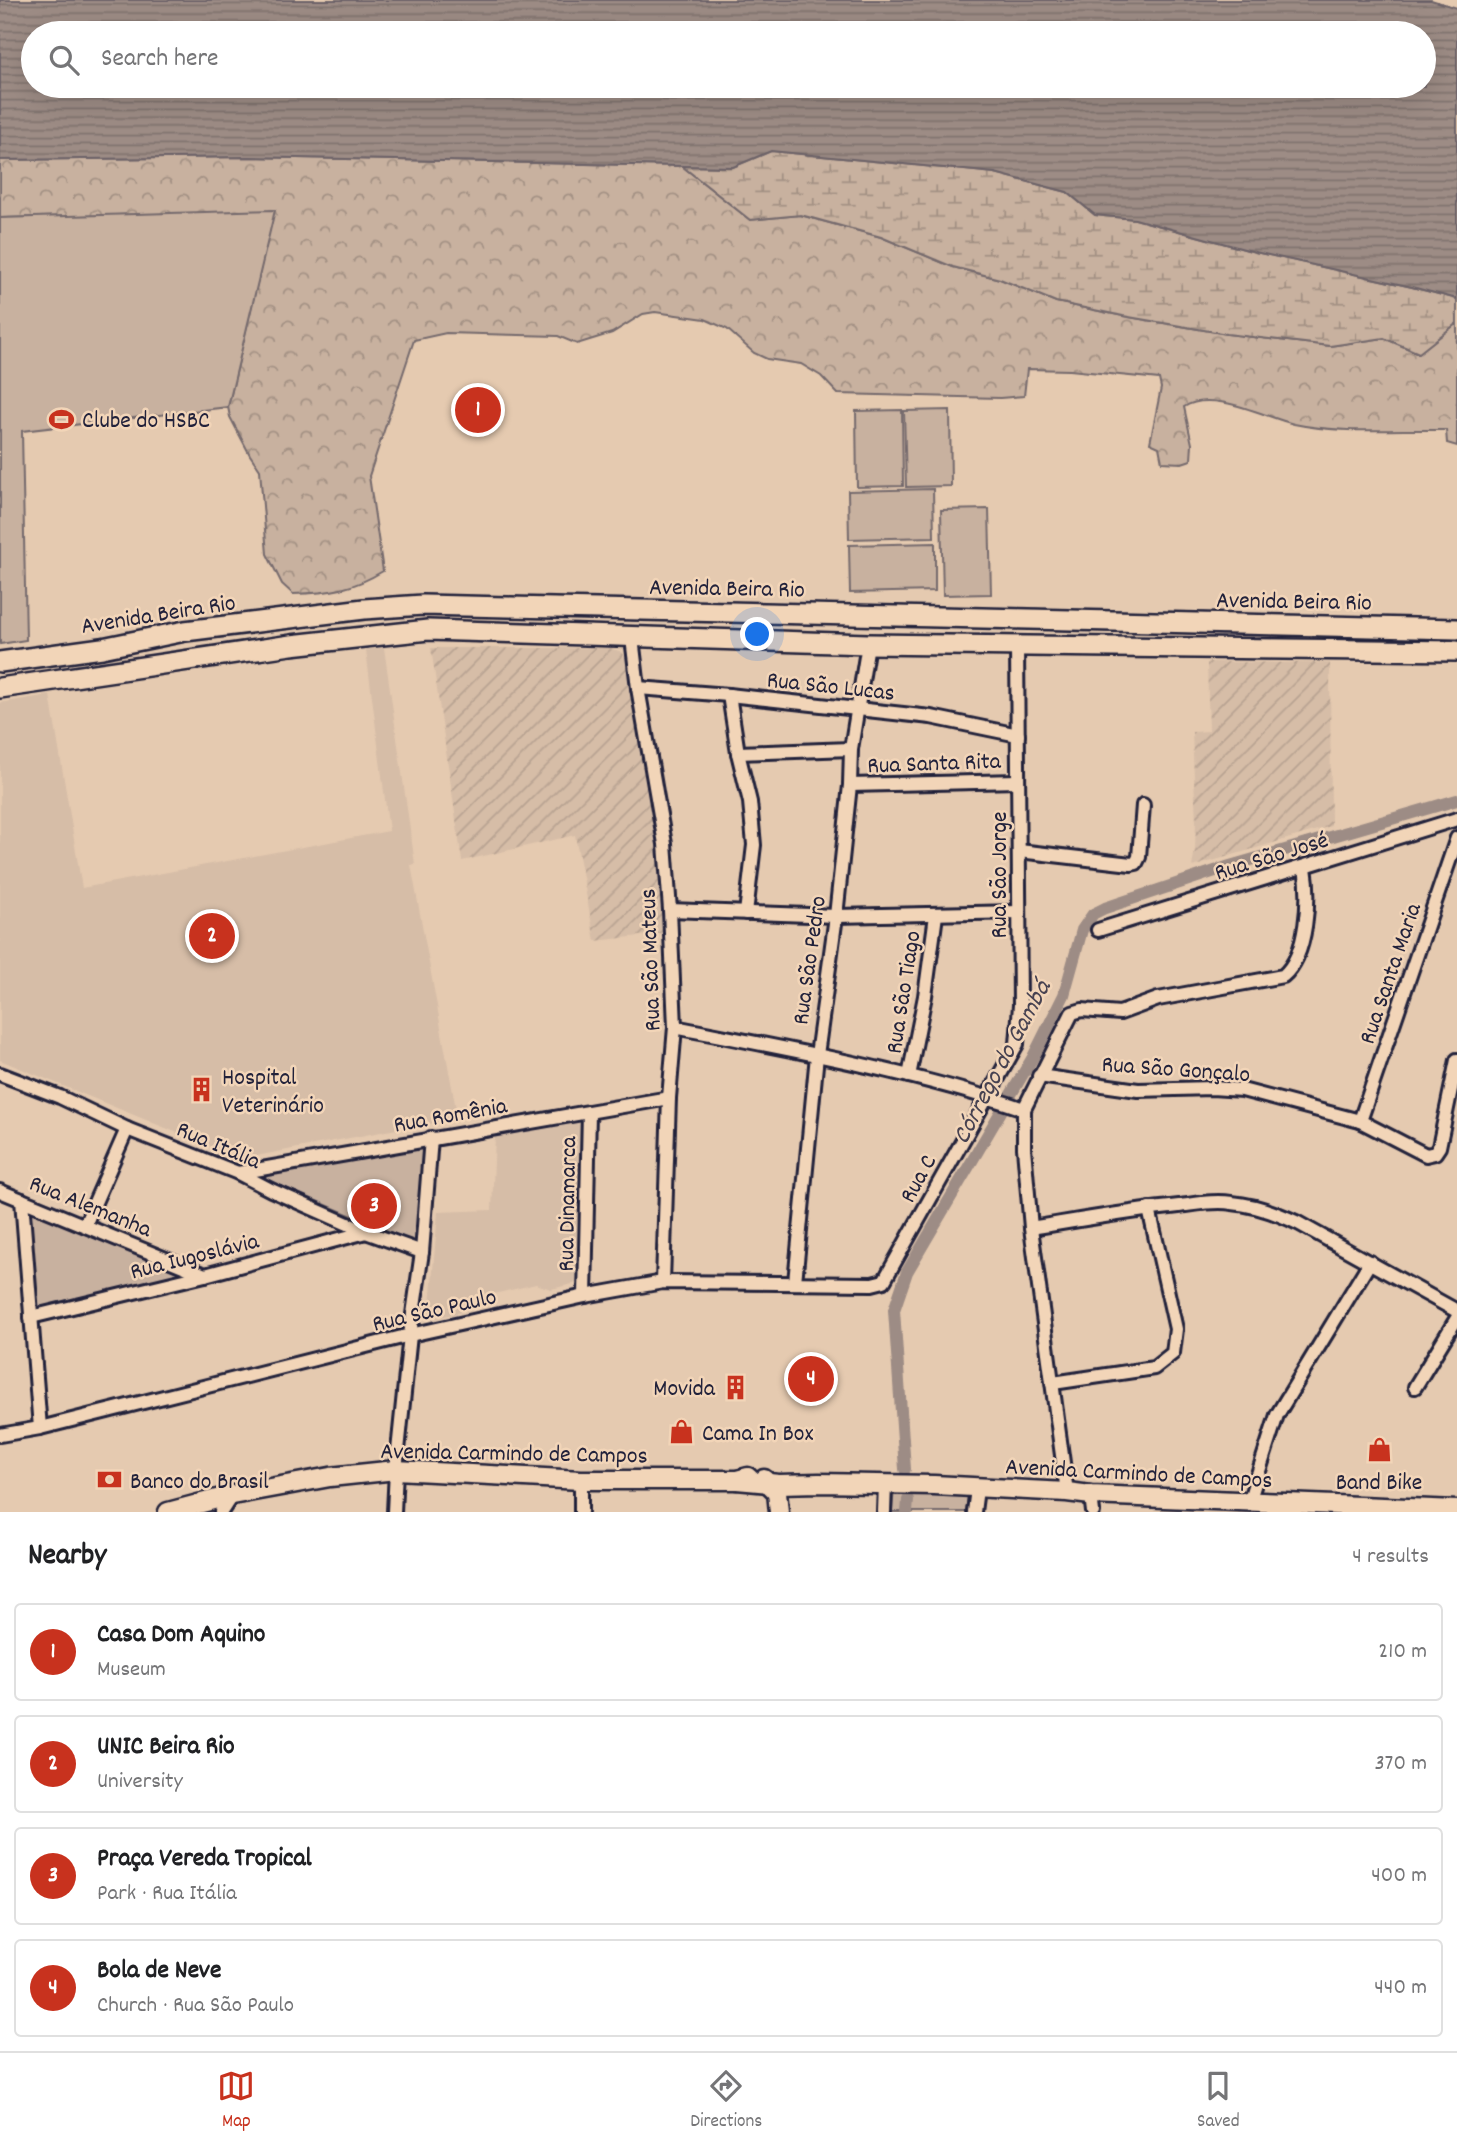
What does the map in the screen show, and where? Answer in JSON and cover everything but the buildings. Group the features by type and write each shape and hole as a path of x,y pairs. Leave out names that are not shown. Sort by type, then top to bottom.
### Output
{"main road":[{"name":"Avenida Beira Rio","path":"0,662 102,648 185,631 364,609 423,606 1457,629"},
{"path":"632,638 638,628 647,622 690,618 708,613"},
{"path":"873,644 892,624 889,615"},
{"path":"213,656 207,647 207,641 218,628"},
{"name":"Avenida Beira Rio","path":"0,688 291,645 428,630 873,644 1457,650"},
{"path":"181,660 192,646 190,635 185,631"},
{"name":"Avenida Carmindo de Campos","path":"168,1512 232,1494 330,1477 396,1470 580,1480 737,1480 785,1488 885,1484 1067,1492 1092,1504 1249,1502 1457,1510"}],"street":[{"name":"Rua São Mateus","path":"632,638 665,844 670,910 675,1027 669,1098 663,1282"},
{"name":"Rua São Pedro","path":"795,1282 817,1055 850,785 851,749 856,709 873,644"},
{"name":"Rua São Jorge","path":"992,1097 1017,1044 1020,1005 1017,646"},
{"name":"Rua São Lucas","path":"638,688 931,717 1018,735"},
{"path":"729,695 738,753 750,802 754,845 746,913"},
{"path":"738,753 851,749"},
{"name":"Rua Santa Rita","path":"850,785 1018,781"},
{"path":"1019,851 1136,863 1139,857 1143,805"},
{"name":"Rua São José","path":"1098,930 1457,819"},
{"name":"Rua Santa Maria","path":"1360,1121 1457,838"},
{"path":"1067,1492 1031,1228 1021,1108 1072,1013 1082,1010 1120,1013 1158,999 1283,976 1296,960 1302,942 1308,885 1306,867"},
{"path":"670,910 836,916 1019,912"},
{"name":"Rua São Tiago","path":"909,1076 925,996 936,915"},
{"path":"675,1027 909,1076 992,1097 1021,1108"},
{"name":"Rua São Gonçalo","path":"1039,1076 1138,1090 1242,1090 1360,1121 1426,1155 1435,1153 1439,1147 1457,1060"},
{"name":"Rua Itália","path":"0,1074 60,1097 128,1129 239,1172 271,1190 366,1232 422,1252"},
{"name":"Rua C","path":"884,1281 992,1097"},
{"name":"Rua Romênia","path":"239,1172 669,1098"},
{"name":"Rua Dinamarca","path":"585,1296 589,1112"},
{"path":"85,1224 128,1129"},
{"path":"394,1512 410,1335 422,1252 431,1138"},
{"name":"Rua Alemanha","path":"0,1191 205,1275"},
{"path":"22,1200 40,1428"},
{"path":"1031,1228 1149,1209 1218,1202 1252,1206 1298,1223 1457,1311"},
{"path":"1052,1383 1154,1368 1173,1353 1176,1329 1149,1209"},
{"name":"Rua Iugoslávia","path":"31,1317 366,1232"},
{"path":"1249,1502 1277,1415 1370,1262"},
{"name":"Rua São Paulo","path":"0,1435 40,1428 410,1335 585,1296 663,1282 872,1284 884,1281"},
{"path":"1415,1387 1457,1318"},
{"path":"580,1480 581,1512"},
{"path":"884,1512 885,1484"},
{"path":"974,1512 977,1489"},
{"path":"221,1512 232,1494"}],"shaded area":[{"path":"0,0 1431,0 1457,8 1457,299 1255,252 1135,219 1095,215 1067,192 995,173 771,151 733,167 248,157 0,160"},
{"path":"384,648 415,864 411,865 458,1120 412,1126 241,1159 0,1060 0,703 50,695 82,888 389,831 366,650"},
{"path":"431,648 610,648 622,652 630,663 654,820 667,933 595,941 575,835 462,861"},
{"path":"1207,662 1330,663 1331,826 1192,867 1196,822 1192,732 1209,731"},
{"path":"581,1122 577,1283 551,1289 536,1284 481,1297 470,1310 432,1319 429,1317 438,1212 492,1210 495,1136"}],"green space":[{"path":"771,151 995,173 1067,192 1095,215 1135,219 1255,252 1457,299 1457,323 1419,353 1384,338 1330,346 1227,334 1123,316 1056,302 1000,279 953,267 881,237 801,215 750,220 682,166 733,167"},
{"path":"248,157 682,166 750,220 800,215 881,237 953,267 1000,279 1056,302 1123,316 1227,334 1330,346 1384,338 1418,353 1457,323 1457,446 1447,443 1446,430 1350,430 1312,427 1239,406 1209,401 1184,407 1192,444 1191,460 1182,463 1162,462 1159,447 1150,443 1161,388 1159,379 1070,370 1027,369 1024,396 1000,398 838,394 821,376 801,364 767,359 754,353 727,329 705,319 655,312 643,314 612,333 577,344 558,336 446,333 414,340 369,476 383,571 340,589 293,594 282,584 267,554 260,470 230,417 228,407 274,211 0,218 0,160"},
{"name":"Clube do HSBC","path":"275,210 228,407 22,431 26,640 0,644 0,218"},
{"path":"902,410 903,486 857,487 856,411"},
{"path":"950,410 951,486 906,487 904,411"},
{"path":"933,489 934,537 849,539 848,491"},
{"path":"989,509 991,594 943,595 941,510"},
{"path":"935,543 935,591 850,593 849,545"},
{"path":"419,1146 424,1152 418,1238 414,1242 255,1175"},
{"path":"39,1211 177,1271 178,1274 176,1278 42,1310 37,1306 27,1215"},
{"path":"894,1488 968,1496 966,1512 892,1512"}],"waterway":[{"name":"Córrego do Gambá","path":"905,1469 894,1310 907,1272 1033,1057 1064,995 1082,930 1093,914 1230,866 1457,800"},
{"name":"Córrego do Gambá","path":"907,1512 908,1500"}],"place":[{"name":"Casa Dom Aquino","path":"478,410"},
{"name":"Clube do HSBC","path":"62,419"},
{"name":"UNIC Beira Rio","path":"212,936"},
{"name":"Hospital Veterinário","path":"202,1090"},
{"name":"Praça Vereda Tropical","path":"374,1206"},
{"name":"Bola de Neve","path":"811,1379"},
{"name":"Movida","path":"735,1387"},
{"name":"Cama In Box","path":"682,1432"},
{"name":"Band Bike","path":"1379,1450"},
{"name":"Banco do Brasil","path":"110,1480"}]}
